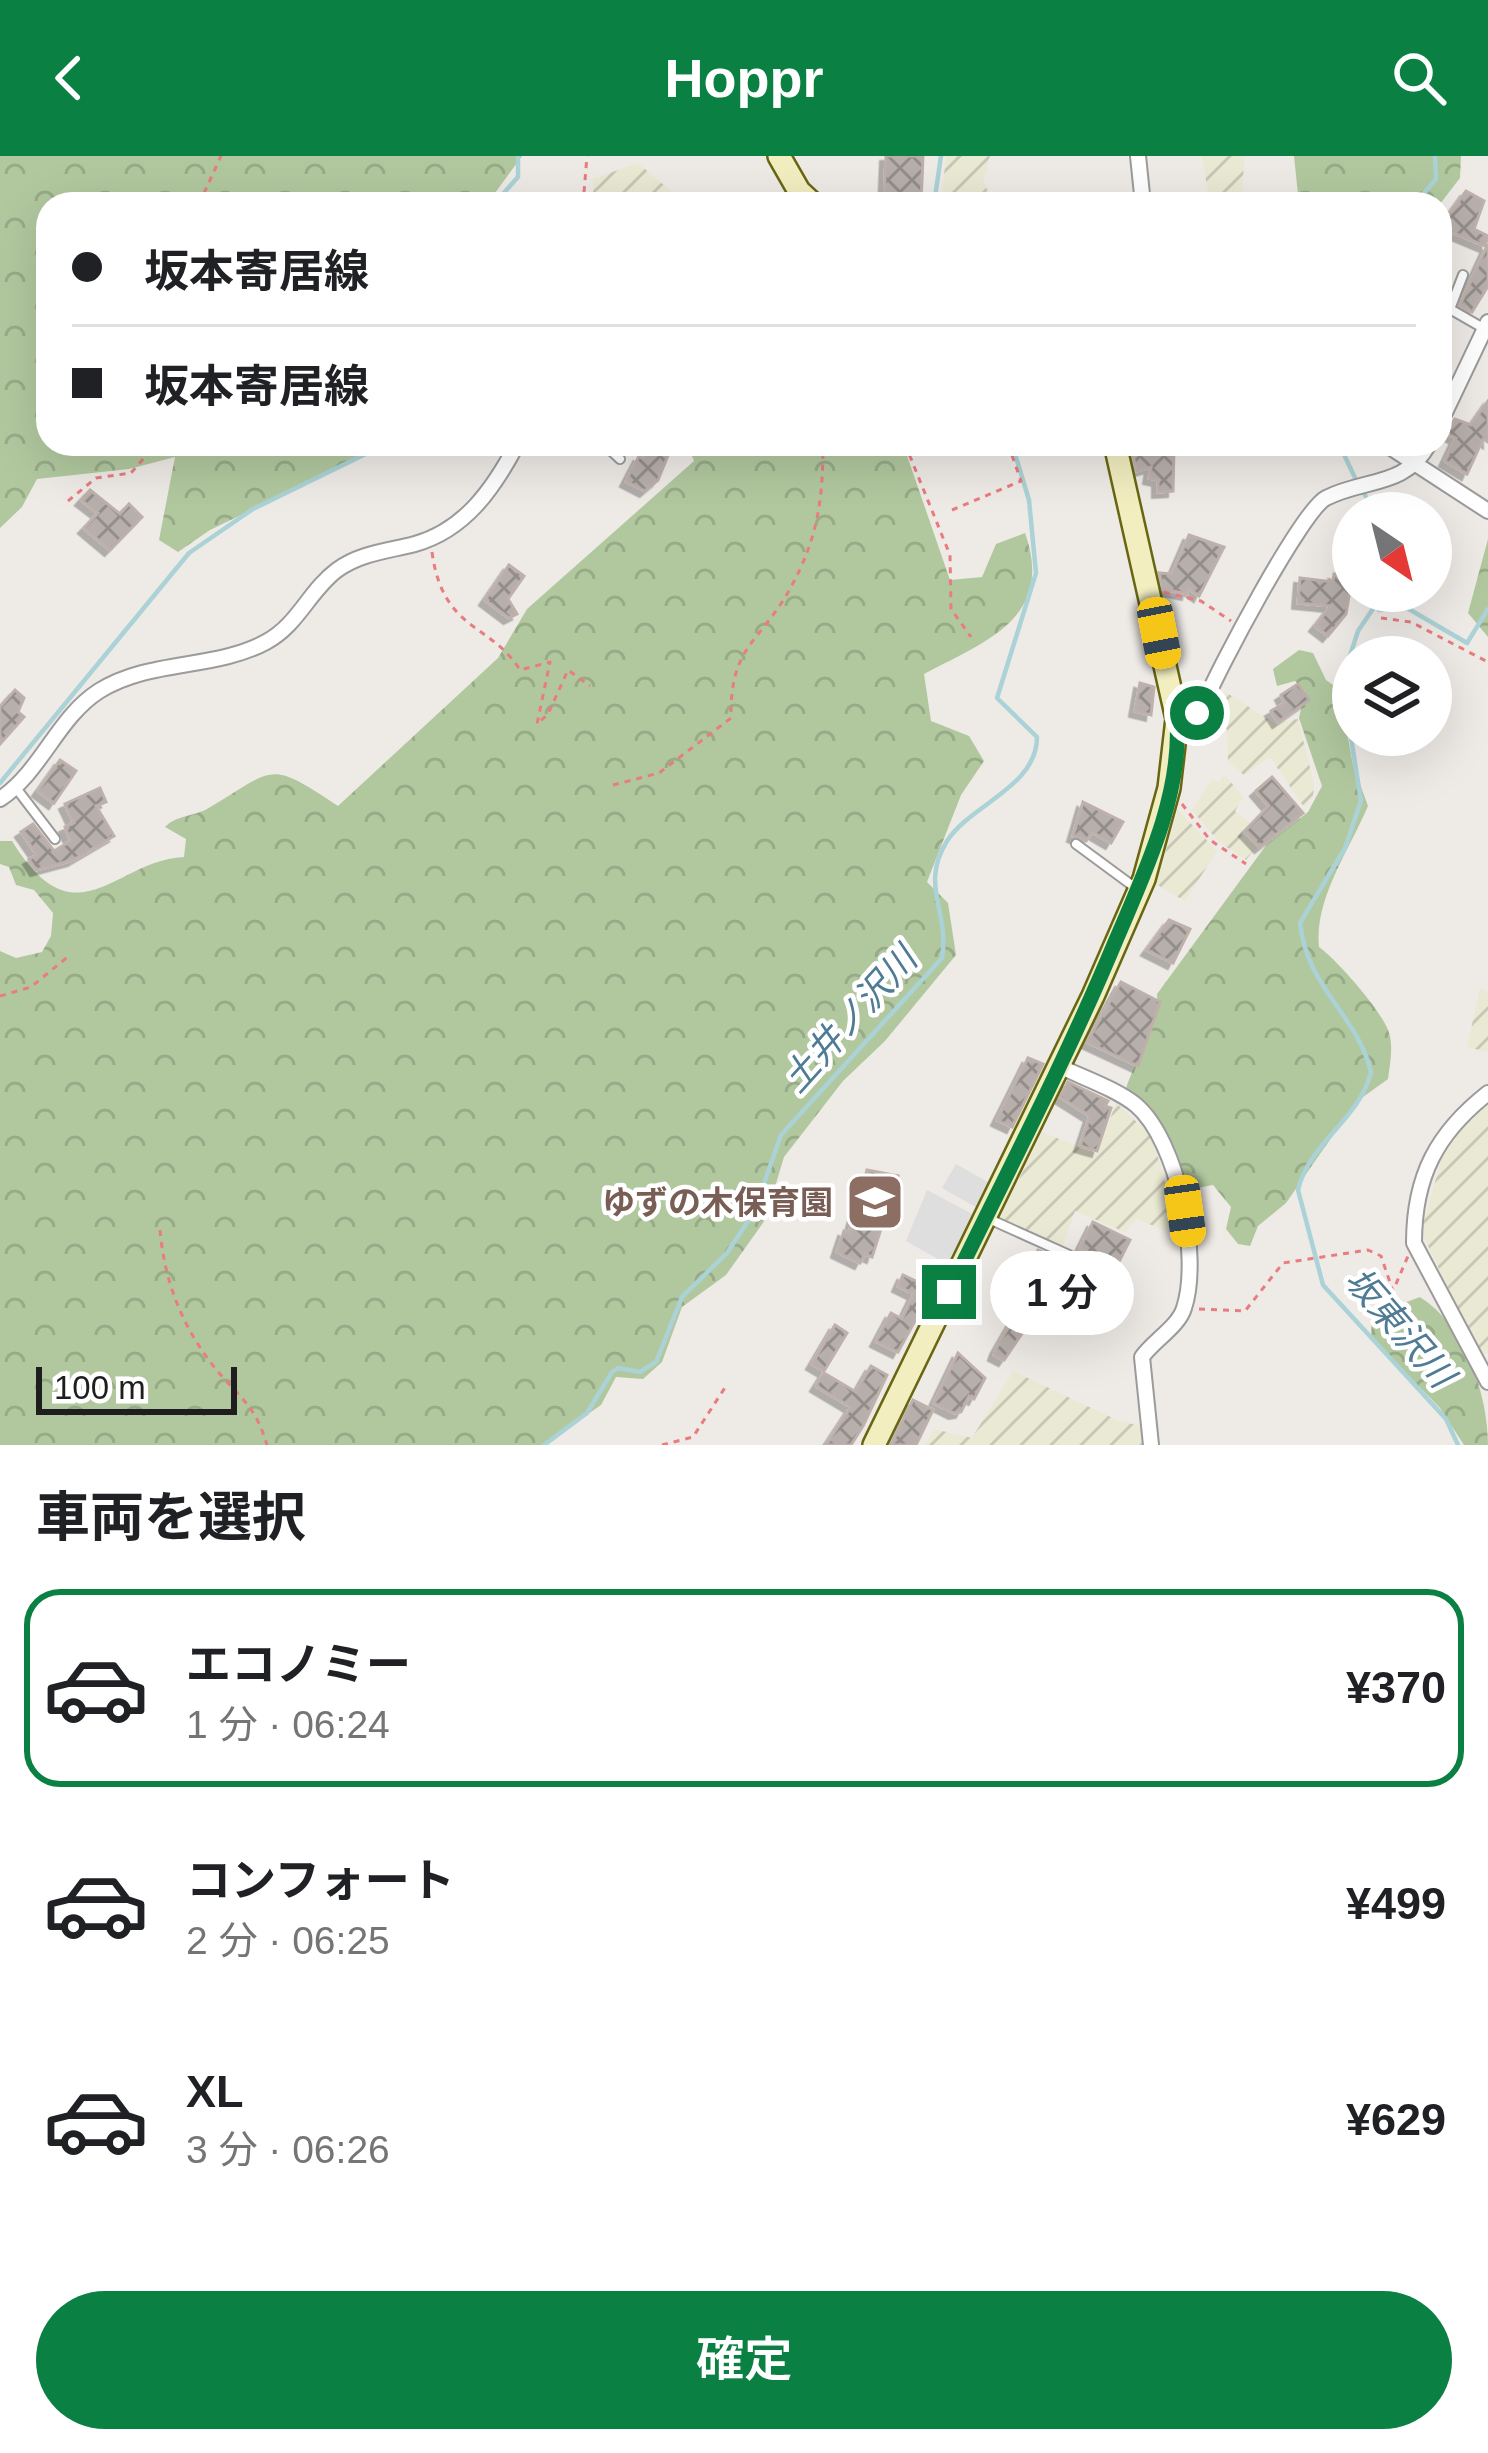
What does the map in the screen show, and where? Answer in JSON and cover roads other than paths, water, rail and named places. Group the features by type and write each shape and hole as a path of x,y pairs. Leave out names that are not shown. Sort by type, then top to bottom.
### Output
{"main road":[{"path":"779,156 796,192"},
{"path":"874,1445 1061,1066 1138,890 1169,788 1177,719 1117,456"}],"street":[{"path":"1138,156 1142,192"},
{"path":"1452,398 1486,326"},
{"path":"0,799 16,788 80,706 114,682 265,643 297,620 338,568 377,551 430,538 472,511 509,456"},
{"path":"1405,456 1488,511"},
{"path":"1177,719 1197,713 1204,704 1318,504 1391,480 1421,456"},
{"path":"1061,1066 1136,1106 1158,1133 1185,1211 1189,1244 1179,1319 1142,1357 1151,1445"},
{"path":"1488,1093 1451,1122 1438,1141 1414,1219 1414,1243 1484,1363 1488,1382"}],"lane":[{"path":"1452,304 1463,275"},
{"path":"1452,310 1486,326"},
{"path":"617,456 620,459"},
{"path":"16,788 55,839"},
{"path":"1076,844 1138,890"},
{"path":"986,1218 1069,1255"}],"waterway":[{"path":"505,192 518,177 518,156"},
{"name":"土井ノ沢川","path":"936,192 941,156"},
{"name":"坂東沢川","path":"1425,192 1436,179 1435,156"},
{"path":"0,783 189,553 253,509 361,456"},
{"name":"土井ノ沢川","path":"544,1445 587,1413 612,1372 618,1368 640,1372 656,1362 682,1297 727,1253 754,1212 781,1135 942,958 935,885 939,857 958,828 1026,769 1037,737 997,698 1036,573 1029,500 1016,456"},
{"name":"坂東沢川","path":"1345,456 1357,482"},
{"path":"1414,612 1467,643 1488,609"},
{"name":"坂東沢川","path":"1371,612 1358,631 1342,680 1361,801 1345,848 1300,923 1312,966 1355,1034 1371,1072 1356,1104 1312,1159 1298,1190 1323,1285 1446,1419 1458,1445"}],"place":[{"name":"ゆずの木保育園","path":"875,1202"}]}
